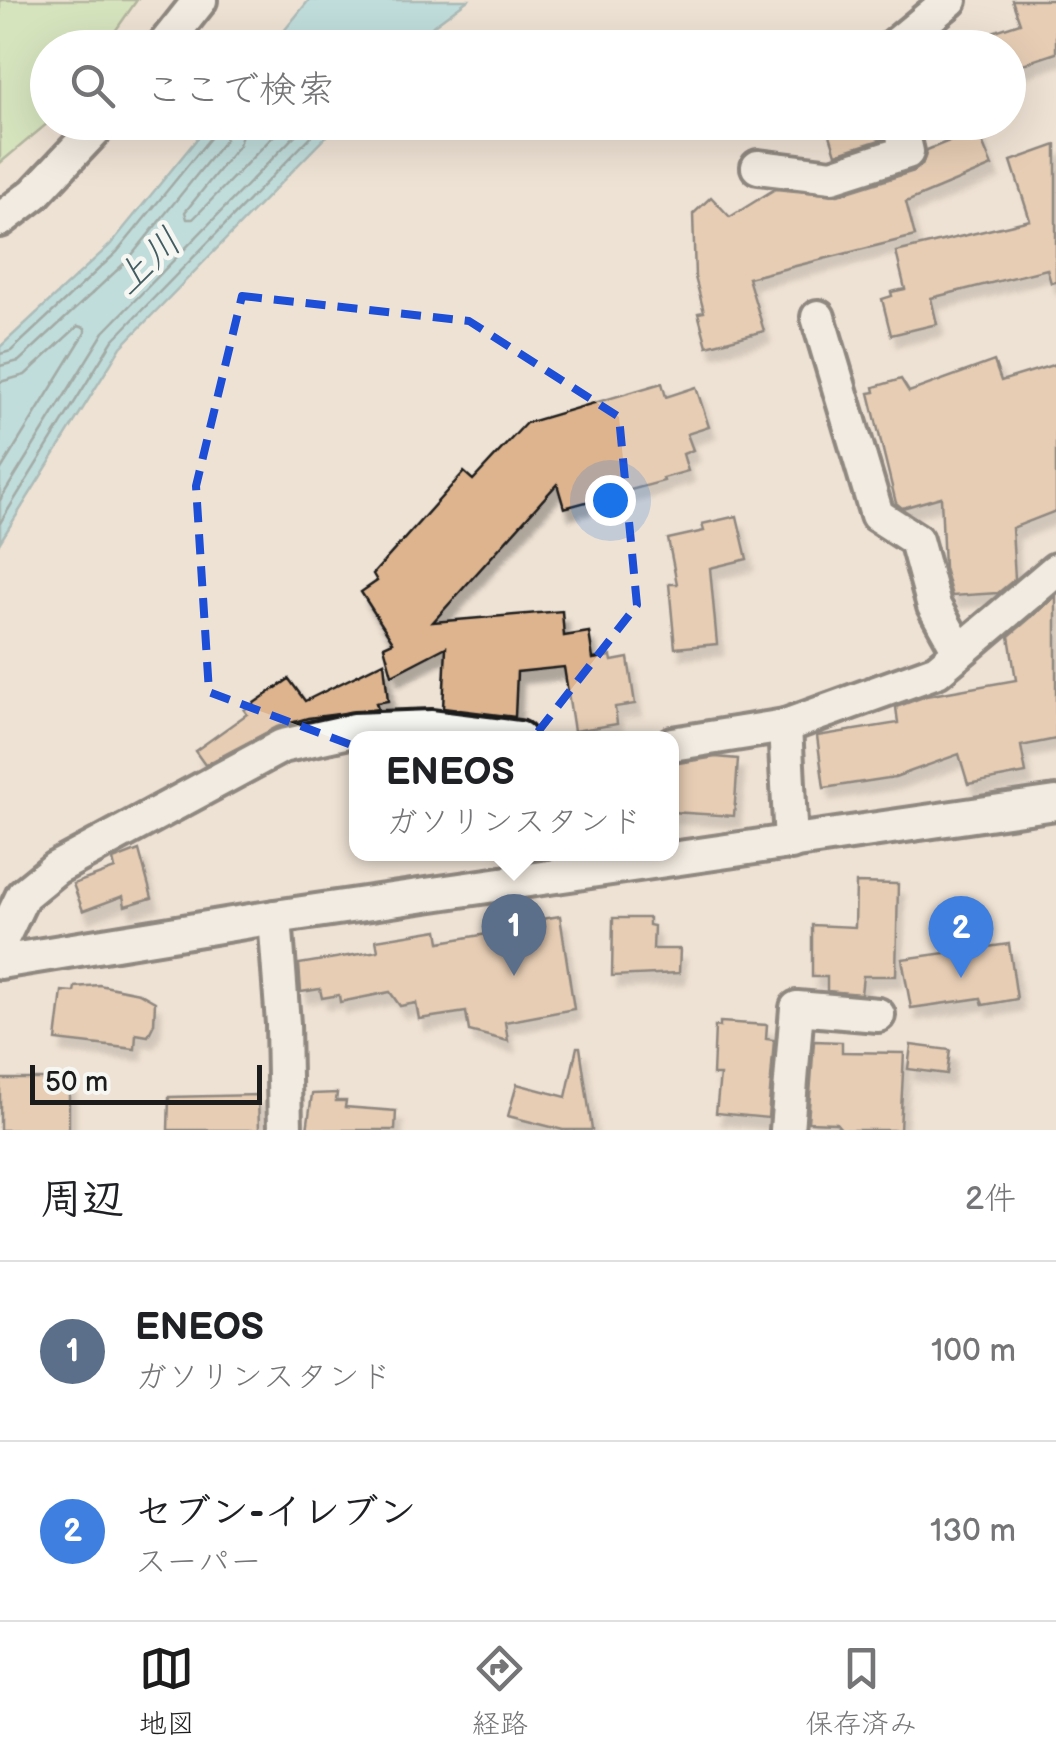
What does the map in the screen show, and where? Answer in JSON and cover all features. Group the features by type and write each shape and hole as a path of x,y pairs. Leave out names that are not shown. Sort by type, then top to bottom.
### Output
{"street":[{"path":"176,30 200,0"},
{"path":"914,30 950,0"},
{"path":"0,220 34,194 85,140"},
{"path":"758,167 832,176 908,152 905,140"},
{"path":"818,317 877,515 916,540 934,606 958,650"},
{"path":"679,743 785,726 937,671 1056,570"},
{"path":"785,726 791,843"},
{"path":"350,731 432,727 464,731"},
{"path":"0,943 23,894 56,868 282,746 349,731"},
{"path":"679,859 1056,803"},
{"path":"0,962 274,917 665,861"},
{"path":"274,917 283,1024 284,1130"},
{"path":"787,1130 797,1008 878,1015"}],"highlighted area":[{"path":"242,296 469,321 619,417 637,605 519,756 400,763 209,692 196,486"}],"green space":[{"path":"0,0 137,0 116,30 30,30 30,138 0,163"}],"water":[{"path":"309,0 468,0 429,30 285,30"},
{"name":"上川","path":"196,140 322,140 121,347 0,542 0,347 110,245"}],"building":[{"path":"1012,0 1056,0 1056,53 1026,63 1026,30 998,30 1020,23"},
{"path":"832,140 880,140 836,154"},
{"path":"951,140 981,140 992,166 906,202 915,236 748,278 764,331 707,346 698,313 704,312 695,277 693,214 711,197 730,217 775,189 838,195 914,171 922,165 927,150"},
{"path":"1056,145 1056,282 1051,283 1047,269 931,298 937,324 891,335 882,299 905,289 896,252 1030,220 1011,161"},
{"path":"994,361 1001,381 1056,364 1056,511 1012,528 1015,579 998,593 952,596 944,568 941,497 902,508 896,503 869,393 875,392 874,387 901,379 909,392"},
{"path":"662,383 666,397 696,387 709,427 687,434 693,450 683,454 688,471 564,508 557,484 433,622 562,611 564,636 589,632 593,659 628,658 635,704 615,707 617,724 574,731 564,667 517,672 515,717 443,708 446,647 392,675 384,646 393,642 361,592 377,581 373,574 464,472 473,480 526,423"},
{"path":"737,516 747,559 710,568 717,644 675,648 669,584 677,584 668,539 704,531 702,524"},
{"path":"1056,596 1056,739 1021,746 1026,773 968,784 959,754 895,777 824,788 817,736 898,723 896,707 926,696 1016,680 1009,636"},
{"path":"384,662 388,701 376,703 378,709 308,718 277,727 205,765 195,751 289,679 305,701"},
{"path":"716,757 738,759 734,816 679,812 679,763"},
{"path":"139,850 152,898 125,906 123,896 83,911 73,884 115,869 113,860"},
{"path":"856,883 898,884 896,976 863,976 861,994 827,991 827,977 812,977 812,925 855,927"},
{"path":"560,916 574,1009 505,1022 508,1041 469,1031 466,1012 419,1019 416,1003 400,1006 390,992 340,1002 339,995 322,998 320,989 301,992 299,964 378,951 376,940 438,930 440,942 487,934 486,928"},
{"path":"613,918 649,918 649,925 654,926 653,949 680,949 679,973 612,976"},
{"path":"1009,944 1017,999 983,1005 981,998 911,1008 902,959"},
{"path":"99,985 139,993 155,1002 154,1024 148,1036 136,1034 135,1049 56,1040 62,991"},
{"path":"720,1022 767,1025 766,1039 774,1040 768,1118 716,1113 720,1075 713,1075 715,1026 720,1027"},
{"path":"814,1041 842,1042 842,1052 904,1053 900,1130 842,1130 836,1123 808,1122"},
{"path":"911,1045 950,1050 947,1074 908,1069"},
{"path":"577,1047 592,1130 563,1130 508,1116 517,1084 566,1097"},
{"path":"0,1079 69,1079 69,1130 0,1130"},
{"path":"337,1093 336,1101 346,1101 345,1107 396,1111 395,1130 307,1130 312,1094"},
{"path":"258,1095 259,1130 168,1130 169,1097"}],"place":[{"name":"ENEOS","path":"514,976"},
{"name":"セブン-イレブン","path":"961,978"}]}
